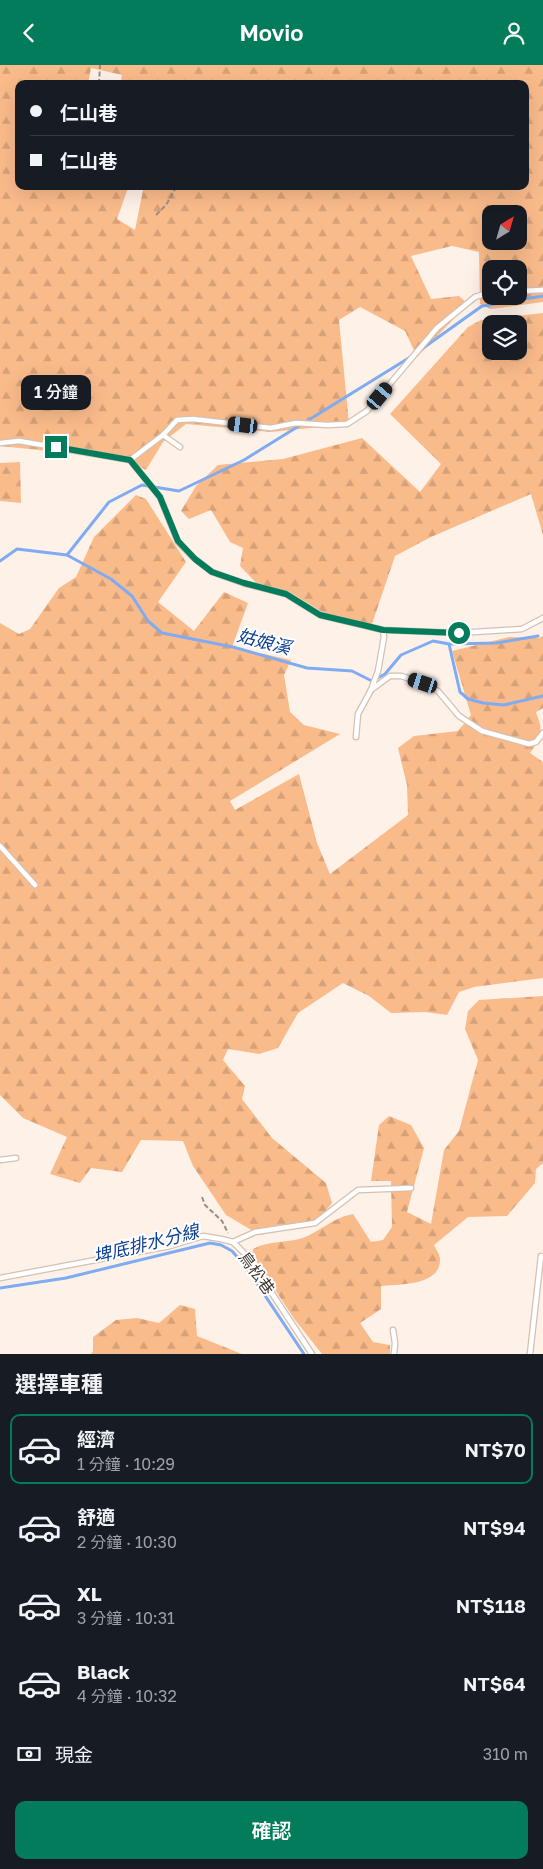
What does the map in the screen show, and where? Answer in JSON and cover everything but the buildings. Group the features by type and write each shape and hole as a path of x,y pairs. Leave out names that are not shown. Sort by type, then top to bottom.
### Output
{"lane":[{"path":"527,291 543,290"},
{"path":"130,460 163,435 177,420 193,419 271,428 296,423 347,424 368,411 437,328 475,297 482,295"},
{"path":"163,435 180,447"},
{"path":"0,443 19,441 130,460 160,497 178,541 195,559 212,572 286,594 320,615 383,630 459,633 522,629 543,618"},
{"path":"356,737 358,714 371,690 378,671 384,637 383,630"},
{"path":"371,690 390,676 401,676 423,683 438,691 459,716 482,731 529,744 536,742 543,733"},
{"path":"0,846 35,885"},
{"path":"0,1160 16,1158"},
{"path":"233,1242 256,1232 315,1223 358,1190 411,1188"},
{"name":"鳥松巷","path":"0,1278 170,1246 203,1236 233,1242 248,1257 312,1354"},
{"path":"530,1354 541,1256"},
{"path":"393,1330 394,1354"}],"path":[{"path":"99,80 100,65"},
{"path":"156,215 166,205 175,190"},
{"path":"202,1197 205,1205 222,1221 233,1242"}],"green space":[{"path":"0,65 543,65 543,302 527,304 527,260 482,260 482,305 480,304 479,252 452,246 411,256 431,299 459,296 468,304 417,357 405,331 360,307 339,320 349,424 271,432 186,424 163,442 146,470 128,461 0,446"},
{"path":"482,305 521,305 491,309"},
{"path":"543,313 543,535 531,494 431,537 395,556 371,627 334,619 293,594 262,589 240,566 243,548 230,542 211,510 189,519 181,511 196,486 218,465 283,459 362,438 420,492 441,464 390,414 468,327 482,320 482,360 527,360 527,315 525,315"},
{"path":"20,462 21,503 0,501 0,463"},
{"path":"136,495 146,499 186,562 158,602 194,631 224,592 248,603 232,647 291,660 284,675 290,712 304,725 340,734 230,801 235,810 299,774 317,843 330,874 408,815 407,785 398,748 414,736 458,731 471,715 452,651 509,637 539,638 543,636 543,708 536,712 541,729 539,738 530,753 543,762 543,978 474,987 459,992 447,1015 425,1012 391,1013 369,996 343,983 298,1013 278,1048 259,1054 228,1049 223,1060 245,1086 242,1099 272,1138 326,1183 332,1203 320,1218 260,1235 226,1215 193,1166 183,1141 141,1140 122,1172 91,1168 80,1183 50,1174 67,1137 23,1118 0,1095 0,623 19,634 30,629 59,588 76,577 94,537"},
{"path":"543,996 543,1163 536,1169 535,1183 507,1216 468,1217 434,1245 440,1259 438,1268 427,1279 408,1284 381,1286 381,1309 360,1323 373,1342 390,1345 390,1354 322,1354 295,1320 252,1255 253,1249 275,1242 306,1237 338,1219 353,1214 371,1242 383,1240 392,1227 391,1181 371,1181 379,1125 389,1116 411,1125 424,1148 407,1212 431,1224 444,1150 459,1131 478,1060 465,1029 468,1011 479,1000"},
{"path":"180,1305 195,1309 197,1336 242,1354 91,1354 93,1351 93,1337 116,1320 137,1318 159,1323"}],"waterway":[{"path":"419,351 482,306 543,296"},
{"path":"67,555 109,502 142,485 179,491 244,460 412,356"},
{"name":"姑娘溪","path":"0,561 17,549 67,555 111,579 132,596 148,621 162,633 233,647 307,668 352,671 372,681 385,674 401,655 433,641 449,644 496,643 538,636"},
{"path":"449,644 460,692 468,699 504,705 543,696"},
{"name":"埤底排水分線","path":"0,1288 66,1278 210,1243 221,1245 232,1251 246,1267 304,1354"}],"route":[{"path":"56,447 130,460 160,497 178,541 195,559 212,572 286,594 320,615 383,630 459,633"}]}
